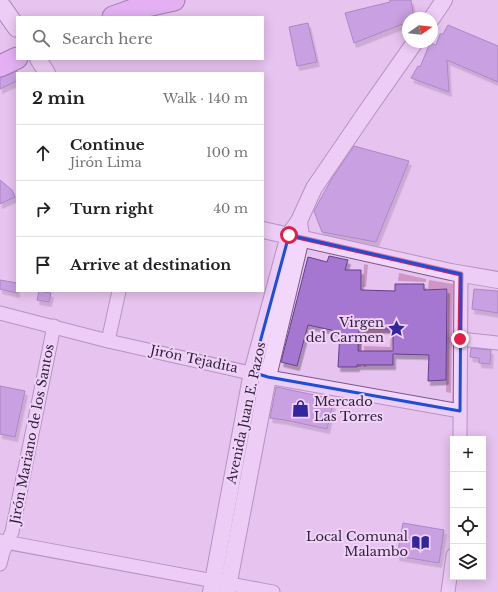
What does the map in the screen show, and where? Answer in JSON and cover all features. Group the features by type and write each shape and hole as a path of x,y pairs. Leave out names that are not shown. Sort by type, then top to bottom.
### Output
{"main road":[{"path":"116,16 138,8 174,0"},
{"path":"0,4 16,27"},
{"path":"0,66 16,58"}],"street":[{"path":"436,12 444,0"},
{"path":"295,236 299,221 314,188 411,48"},
{"path":"39,60 46,72"},
{"path":"264,230 461,274 498,280"},
{"name":"Avenida Juan E. Pazos","path":"220,587 260,375 295,236"},
{"path":"460,436 461,274"},
{"path":"108,341 119,292"},
{"name":"Jirón Tejadita","path":"0,313 108,341 260,375 460,410"},
{"name":"Jirón Mariano de los Santos","path":"0,564 4,542 12,532 54,326"},
{"path":"460,339 498,343"},
{"path":"4,542 220,587 272,592"},
{"path":"448,592 450,577"}],"highlighted area":[{"path":"289,235 461,274 460,411 268,377 252,372"}],"shaded area":[{"path":"364,264 368,265 366,287 363,287"},
{"path":"399,273 426,279 426,282 398,281"},
{"path":"429,280 453,284 451,393 446,392 448,289 428,289"},
{"path":"363,314 365,329 393,329 393,322 401,333 363,333"},
{"path":"337,335 362,335 361,367 357,367 358,337 339,338 339,340 337,340"},
{"path":"391,336 416,336 420,339 393,338 392,351 365,351 367,367 363,367 364,346 390,347"}],"building":[{"path":"390,0 411,0 413,12 402,12 402,24 354,43 345,13 390,2"},
{"path":"308,23 317,62 297,66 289,27"},
{"path":"448,25 498,46 498,82 447,60 449,92 411,78 418,66 420,67 428,48 438,48 438,40 440,34 443,34"},
{"path":"17,71 16,81 0,89 0,78"},
{"path":"354,146 409,161 376,242 322,232 314,211 332,178"},
{"path":"0,180 12,190 15,197 0,204"},
{"path":"329,256 348,260 345,270 361,270 361,290 395,291 395,284 424,284 424,290 447,289 446,380 428,381 429,355 393,354 393,365 357,365 357,367 338,367 340,332 308,325 297,366 281,362 308,257 327,262","holes":["359,329 393,329 393,351 358,351"]},
{"path":"0,280 16,283 17,293 0,289"},
{"path":"474,289 498,291 498,313 472,309"},
{"path":"39,292 51,293 49,302 37,300"},
{"path":"471,348 491,350 490,364 479,363 479,358 470,357"},
{"path":"0,386 25,391 15,437 0,434"},
{"name":"Mercado Las Torres","path":"276,387 334,399 327,429 270,418"},
{"name":"Local Comunal Malambo","path":"403,523 444,530 439,563 397,556"}],"place":[{"name":"Virgen del Carmen","path":"397,329"},
{"name":"Mercado Las Torres","path":"301,408"},
{"name":"Local Comunal Malambo","path":"421,543"}],"route":[{"path":"289,235 461,274 460,339"}]}
